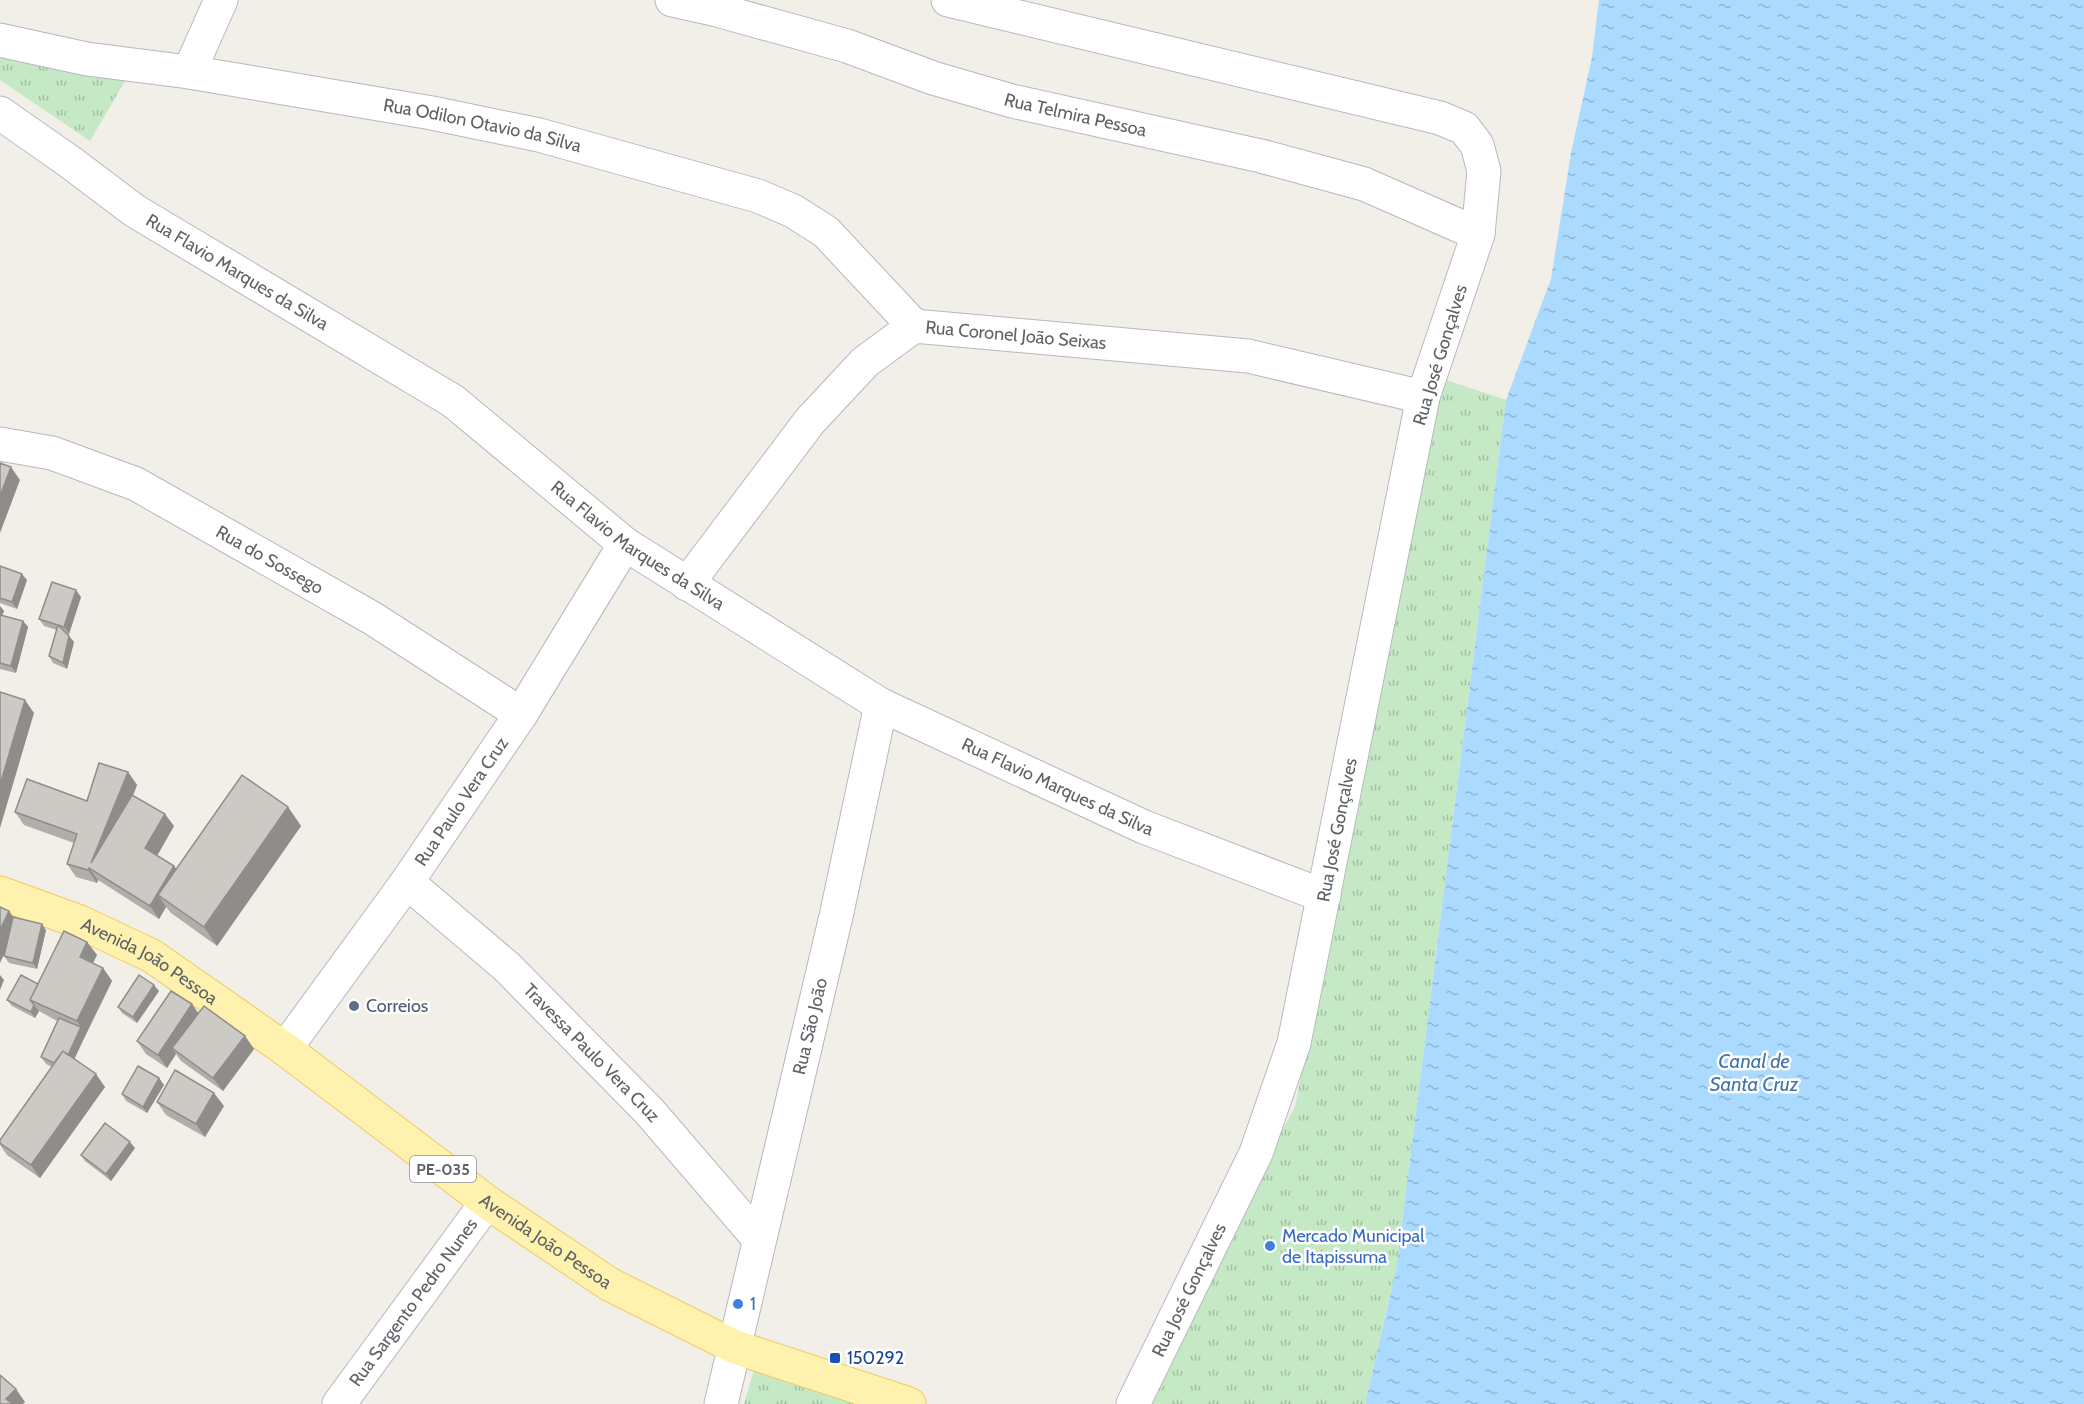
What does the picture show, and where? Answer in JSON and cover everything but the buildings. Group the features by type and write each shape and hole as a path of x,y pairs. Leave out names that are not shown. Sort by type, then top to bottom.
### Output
{"main road":[{"name":"Avenida João Pessoa","path":"0,893 80,922 152,956 285,1049 487,1202 609,1284 735,1347 909,1404"}],"street":[{"path":"189,72 221,0"},
{"name":"Rua Telmira Pessoa","path":"672,0 847,46 933,78 1012,101 1261,156 1364,184 1478,234"},
{"name":"Rua José Gonçalves","path":"948,0 1440,118 1464,128 1477,145 1484,171 1478,234 1423,397 1294,1043 1256,1153 1133,1404"},
{"name":"Rua Odilon Otavio da Silva","path":"0,40 87,59 189,72 432,113 539,135 758,196 793,211 826,232 914,326"},
{"name":"Rua Flavio Marques da Silva","path":"0,113 135,211 453,401 625,544 881,705 1144,826 1324,896"},
{"name":"Rua Coronel João Seixas","path":"687,584 810,421 865,362 914,326 1248,356 1423,397"},
{"name":"Rua do Sossego","path":"0,444 52,453 136,484 372,618 521,714"},
{"name":"Rua Paulo Vera Cruz","path":"285,1049 407,882 521,714 625,544"},
{"name":"Rua São João","path":"721,1404 837,912 881,705"},
{"name":"Travessa Paulo Vera Cruz","path":"407,882 507,967 649,1111 759,1239"},
{"name":"Rua Sargento Pedro Nunes","path":"339,1404 487,1202"}],"green space":[{"path":"0,32 136,62 90,141 0,80"},
{"path":"1446,380 1506,400 1396,1271 1365,1404 1149,1404 1271,1150 1295,1107 1394,586 1430,417"},
{"path":"756,1363 891,1404 744,1404"}],"water":[{"name":"Canal de Santa Cruz","path":"1599,0 2084,0 2084,1404 1365,1404 1396,1271 1506,400 1551,279 1571,153 1592,57"}],"place":[{"name":"Correios","path":"354,1006"},
{"name":"Mercado Municipal de Itapissuma","path":"1270,1246"},
{"name":"1","path":"738,1304"},
{"name":"150292","path":"835,1358"}]}
